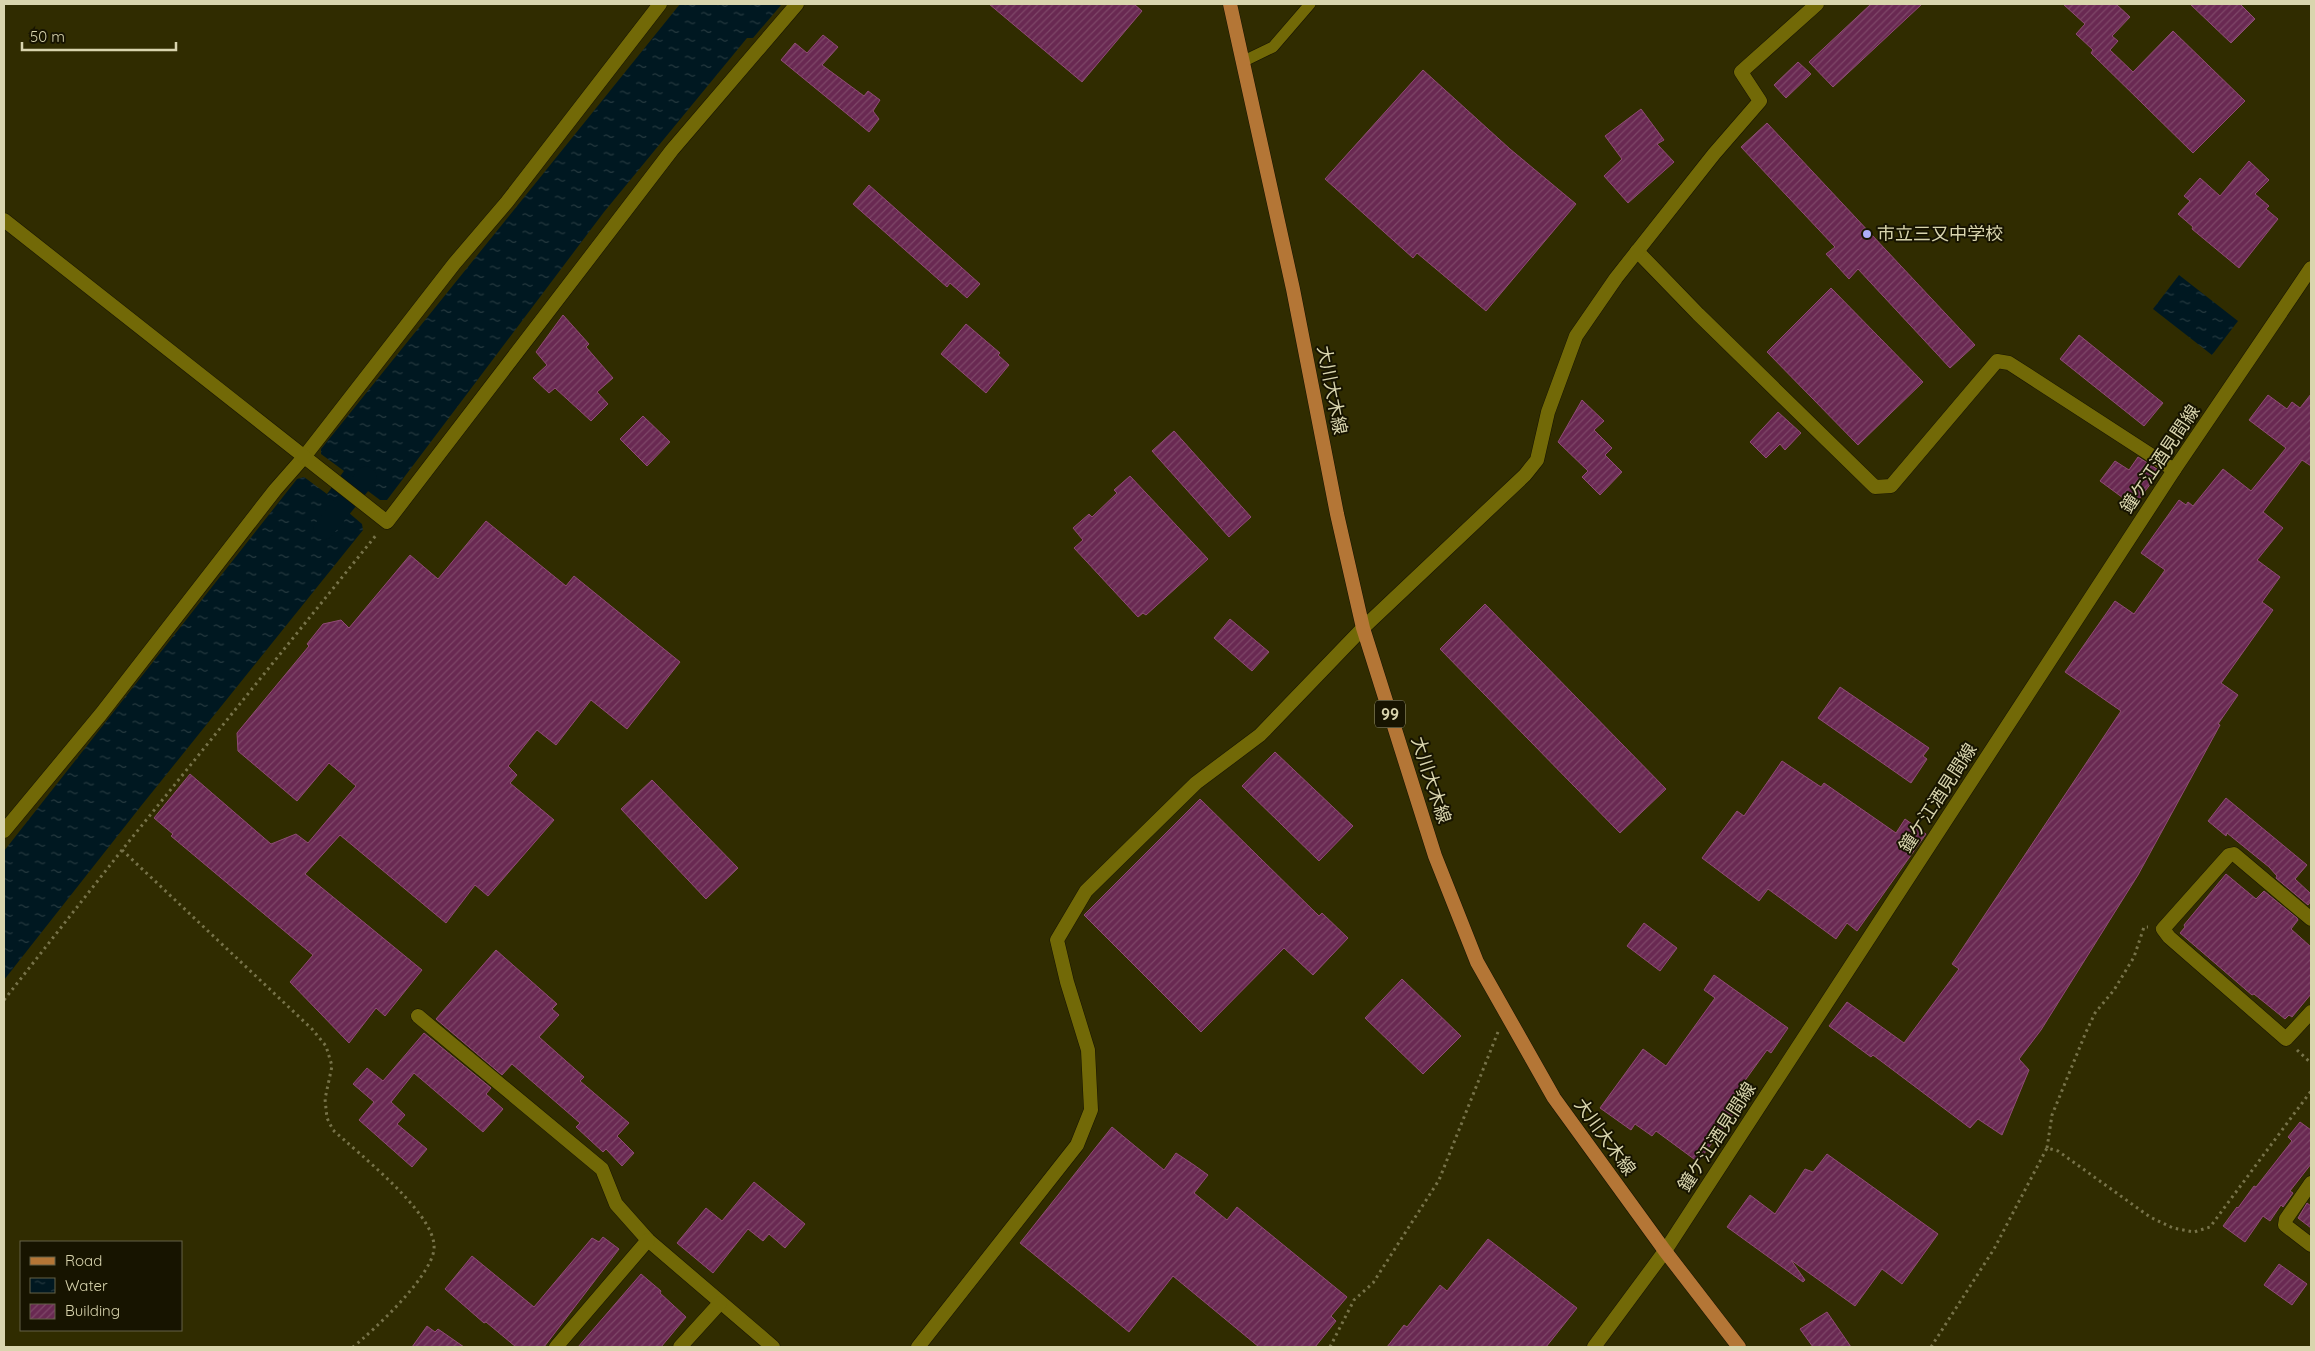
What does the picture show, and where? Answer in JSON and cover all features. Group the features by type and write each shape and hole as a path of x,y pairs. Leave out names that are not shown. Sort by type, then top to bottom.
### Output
{"main road":[{"name":"大川大木線","path":"1230,4 1293,289 1337,514 1363,628 1435,856 1477,962 1554,1098 1665,1251 1739,1347"}],"street":[{"path":"4,831 101,714 275,490 308,461 454,264 507,202 660,4"},
{"path":"4,220 387,522 672,150 797,4"},
{"path":"918,1347 1077,1145 1091,1110 1088,1050 1067,982 1057,940 1086,891 1196,783 1260,734 1363,628 1525,475 1537,460 1548,412 1576,336 1616,278 1714,154 1760,101 1741,72 1817,4"},
{"path":"1638,251 1698,314 1875,487 1891,486 1997,361 2009,363 2174,470"},
{"name":"鐘ケ江酒見間線","path":"1594,1347 1665,1251 2174,470 2311,268"},
{"path":"2311,918 2234,854 2228,855 2163,928 2170,937 2286,1039 2311,1012"},
{"path":"418,1016 602,1168 616,1204 648,1240 773,1347"},
{"path":"2311,1183 2286,1219 2285,1225 2311,1246"},
{"path":"556,1347 648,1240"},
{"path":"680,1347 720,1303"}],"lane":[{"path":"1244,61 1273,47 1310,4"}],"path":[{"path":"4,1000 122,850 387,522"},
{"path":"122,850 312,1029 326,1046 332,1066 325,1099 327,1118 333,1130 416,1208 428,1228 435,1246 428,1268 395,1308 356,1347"},
{"path":"1931,1347 1994,1249 2047,1148 2052,1116 2095,1013 2114,990 2134,957 2144,927 2163,928"},
{"path":"1330,1347 1354,1300 1372,1283 1439,1180 1507,1014"},
{"path":"2047,1148 2058,1151 2150,1217 2173,1228 2194,1232 2210,1227 2311,1092"}],"water":[{"path":"680,4 782,4 753,38 747,38 604,212 387,500 380,500 360,485 342,507 362,524 363,530 4,980 4,851 297,479 304,477 327,494 344,471 321,454 321,449"},
{"path":"2179,275 2238,321 2212,355 2153,309"}],"building":[{"path":"989,4 1134,4 1142,11 1082,82"},
{"path":"1871,4 1922,4 1833,87 1809,62"},
{"path":"2063,4 2116,4 2130,17 2112,36 2118,41 2110,50 2133,72 2173,31 2245,101 2193,153 2091,53 2093,50 2076,34 2085,24"},
{"path":"2190,4 2240,4 2255,19 2231,43"},
{"path":"823,35 838,47 822,65 864,96 868,91 880,100 873,111 879,119 869,132 781,60 795,43 807,53"},
{"path":"1798,62 1811,74 1786,98 1774,85"},
{"path":"1423,70 1510,149 1576,204 1486,311 1417,253 1413,258 1325,179"},
{"path":"1641,109 1664,140 1657,144 1674,162 1628,203 1604,176 1622,159 1605,136"},
{"path":"1767,123 1975,345 1950,368 1858,269 1849,279 1826,254 1835,247 1741,147"},
{"path":"2249,161 2269,180 2255,194 2269,206 2266,209 2278,219 2239,268 2192,229 2193,227 2178,214 2190,201 2184,196 2200,178 2220,196"},
{"path":"869,185 980,284 967,298 950,283 947,287 853,204"},
{"path":"1831,288 1923,382 1858,445 1767,352"},
{"path":"563,315 589,344 586,347 613,378 597,392 608,404 591,421 555,388 549,393 533,378 547,365 536,352"},
{"path":"966,324 1000,353 998,355 1009,365 986,393 941,354"},
{"path":"2079,335 2163,403 2144,426 2060,359"},
{"path":"2311,394 2311,466 2302,460 2263,512 2283,528 2257,560 2280,577 2262,602 2273,610 2221,683 2238,695 2218,724 2220,725 2138,875 2041,1030 2019,1059 2029,1070 2002,1135 1978,1119 1970,1128 1873,1055 1871,1057 1829,1026 1847,1002 1904,1043 1959,969 1952,964 2121,711 2065,672 2115,601 2134,614 2165,570 2141,553 2179,500 2186,505 2188,502 2193,506 2223,469 2251,491 2286,448 2249,420 2268,395 2287,409 2292,402 2300,408"},
{"path":"1582,400 1604,421 1594,430 1612,448 1605,455 1622,472 1600,495 1582,477 1588,471 1558,442"},
{"path":"1778,412 1801,433 1785,450 1780,444 1766,458 1750,442"},
{"path":"643,416 670,442 647,466 620,439"},
{"path":"1174,431 1251,517 1229,537 1152,451"},
{"path":"2138,457 2160,471 2134,506 2100,481 2115,461 2129,470"},
{"path":"1130,476 1208,559 1146,615 1143,613 1138,617 1074,548 1083,540 1073,528 1089,514 1092,517 1117,493 1114,490"},
{"path":"486,521 566,586 574,576 680,662 627,729 591,700 556,745 537,730 508,766 517,775 510,783 554,820 488,896 475,885 446,923 340,835 305,874 422,970 385,1016 376,1008 349,1043 290,982 313,955 171,836 173,834 154,818 190,774 271,844 296,834 308,843 356,786 329,763 297,801 238,751 237,733 309,646 307,644 323,624 341,620 349,628 410,555 438,579"},
{"path":"1485,604 1666,789 1620,833 1440,649"},
{"path":"1230,619 1269,652 1252,671 1214,638"},
{"path":"1840,687 1929,748 1923,756 1927,759 1911,783 1818,718"},
{"path":"1275,752 1353,826 1319,861 1242,786"},
{"path":"1782,761 1821,787 1824,783 1896,833 1905,819 1926,834 1857,931 1847,923 1836,939 1768,889 1759,901 1702,858 1737,811 1744,816"},
{"path":"652,780 738,868 706,899 621,809"},
{"path":"2226,798 2307,865 2295,879 2311,894 2311,901 2308,905 2276,878 2277,876 2269,867 2227,833 2226,836 2208,821"},
{"path":"1200,799 1319,916 1322,913 1348,938 1313,975 1284,948 1201,1032 1084,915"},
{"path":"2226,874 2256,899 2264,891 2297,918 2298,920 2291,929 2311,947 2311,994 2292,1017 2289,1015 2285,1019 2254,994 2252,995 2180,933 2185,927 2184,925"},
{"path":"1644,923 1677,948 1660,971 1627,946"},
{"path":"496,950 557,1004 552,1009 559,1015 539,1037 584,1077 580,1081 629,1123 617,1136 634,1153 622,1166 606,1149 603,1152 576,1127 580,1123 512,1064 502,1075 436,1019"},
{"path":"1714,975 1788,1028 1771,1053 1767,1050 1725,1108 1733,1114 1698,1162 1656,1131 1652,1136 1635,1124 1631,1130 1600,1108 1643,1049 1666,1066 1715,998 1704,990"},
{"path":"1402,979 1461,1036 1423,1074 1365,1018"},
{"path":"424,1033 491,1088 486,1094 503,1109 483,1132 414,1073 391,1102 405,1115 397,1124 427,1149 412,1167 359,1120 374,1102 353,1084 367,1068 383,1081"},
{"path":"2300,1122 2311,1130 2311,1164 2290,1191 2293,1193 2283,1207 2281,1205 2270,1221 2263,1216 2245,1242 2223,1226 2292,1141 2288,1137"},
{"path":"1112,1127 1164,1170 1176,1153 1208,1175 1194,1193 1227,1220 1237,1207 1347,1297 1331,1316 1336,1321 1315,1347 1259,1347 1173,1276 1129,1332 1020,1243"},
{"path":"1827,1154 1938,1234 1902,1284 1882,1269 1855,1306 1791,1260 1805,1280 1803,1282 1727,1227 1750,1195 1775,1214 1805,1169 1813,1172"},
{"path":"754,1182 805,1224 785,1248 769,1234 763,1241 748,1229 713,1273 677,1243 706,1208 722,1221"},
{"path":"2307,1203 2311,1206 2311,1228 2298,1218"},
{"path":"603,1237 619,1249 544,1347 516,1347 486,1322 484,1323 445,1289 472,1256 534,1307 592,1238 599,1242"},
{"path":"1488,1239 1577,1308 1546,1347 1387,1347 1404,1325 1407,1327 1440,1285 1447,1291"},
{"path":"2279,1264 2307,1284 2292,1305 2264,1285"},
{"path":"641,1274 661,1291 660,1293 686,1317 661,1347 578,1347"},
{"path":"1827,1312 1851,1347 1813,1347 1800,1329"},
{"path":"427,1326 435,1332 438,1329 464,1347 412,1347"}],"waterway":[{"path":"324,529 366,477"}],"place":[{"name":"市立三又中学校","path":"1867,234"}]}
